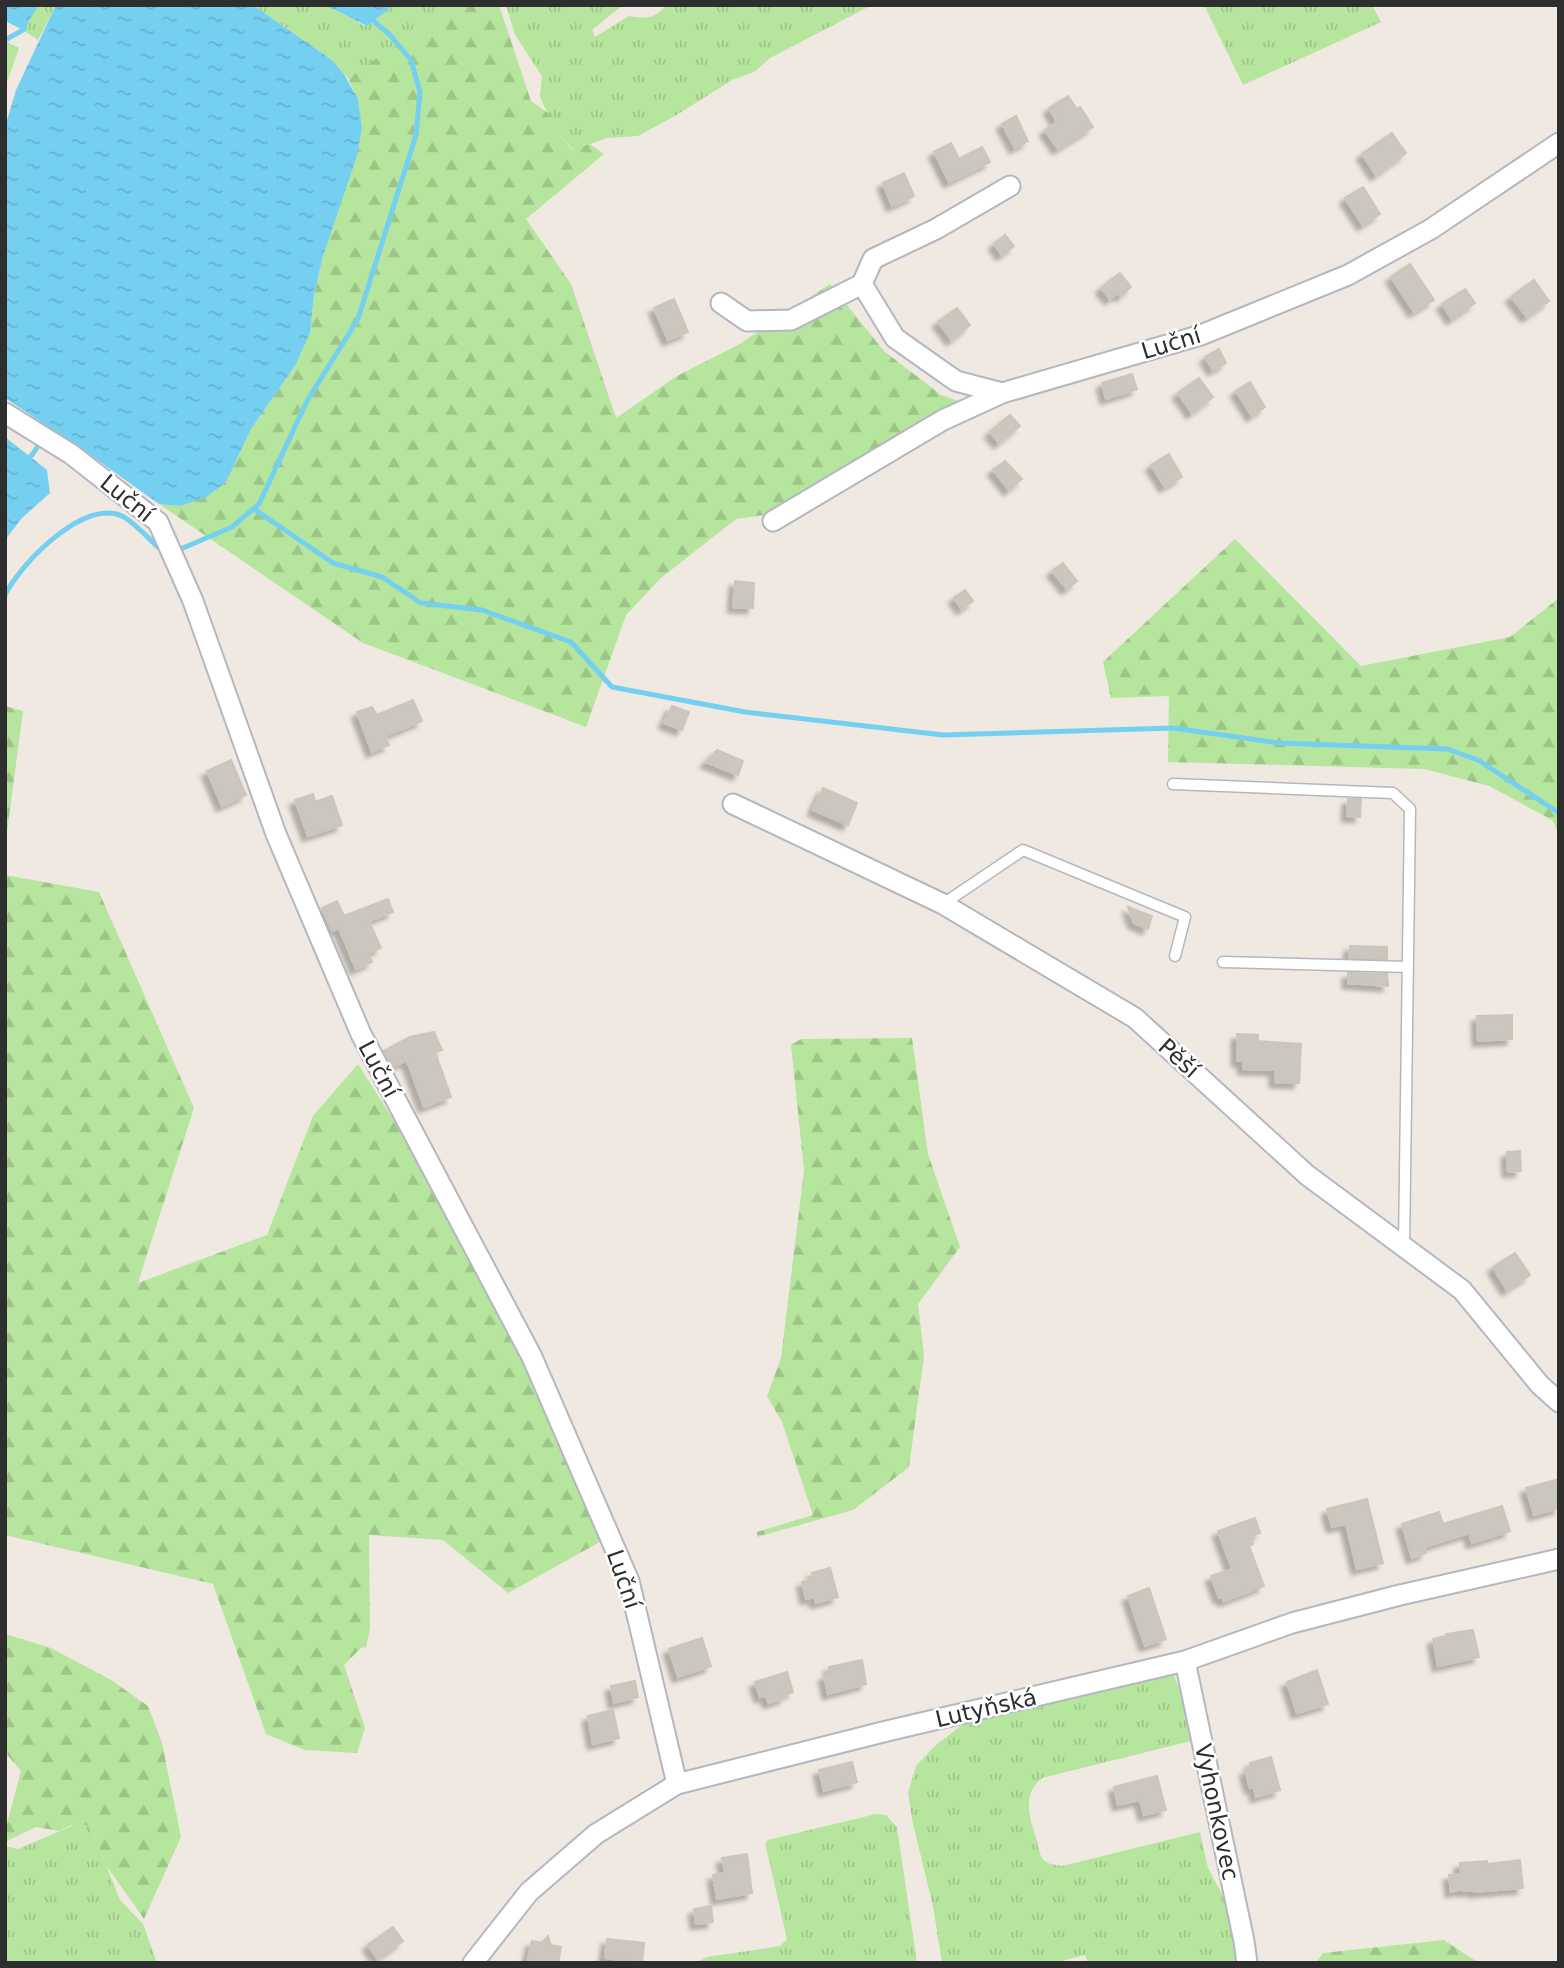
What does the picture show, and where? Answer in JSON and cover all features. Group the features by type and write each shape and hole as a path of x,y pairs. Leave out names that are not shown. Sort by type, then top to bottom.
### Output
{"street":[{"name":"Luční","path":"772,521 943,420 1002,393 1201,335 1348,275 1431,229 1559,143"},
{"path":"721,303 747,321 791,320 862,285 873,259 936,229 1010,186"},
{"path":"862,285 895,338 956,381 1002,393"},
{"name":"Luční","path":"5,413 71,454 159,522 193,601 276,834 361,1034 532,1357 629,1581 677,1784"},
{"name":"Pěší","path":"733,804 943,904 1135,1018 1307,1175 1462,1290 1540,1385 1559,1402"},
{"name":"Lutyňská","path":"473,1963 529,1892 596,1834 677,1784 1185,1661 1292,1623 1559,1559"},
{"name":"Vyhonkovec","path":"1185,1661 1247,1963"}],"lane":[{"path":"1173,784 1393,793 1410,809 1404,1248"},
{"path":"943,904 1023,850 1185,917 1175,956"},
{"path":"1223,962 1408,967"}],"green space":[{"path":"38,5 56,5 38,40 23,30"},
{"path":"253,5 325,5 366,26 394,5 445,5 431,21 348,78 332,60"},
{"path":"445,5 499,5 531,101 548,113 572,150 590,144 604,154 526,219 571,284 616,418 677,376 738,345 830,284 884,351 941,395 970,405 779,513 736,519 661,578 626,615 586,727 363,643 159,504 179,506 236,461 251,429 296,364 310,333 314,295 323,256 362,128 358,100 348,78 431,21"},
{"path":"506,5 623,5 592,30 595,37 629,16 649,17 666,5 872,5 770,58 754,72 732,80 638,136 607,138 573,150 558,132 544,106 540,96 542,76 515,35"},
{"path":"1204,5 1372,5 1381,22 1243,85"},
{"path":"5,41 19,48 5,88"},
{"path":"1235,539 1361,666 1510,637 1559,598 1559,833 1552,820 1489,786 1424,769 1168,762 1169,696 1111,698 1103,662"},
{"path":"5,706 23,711 5,847"},
{"path":"5,875 99,892 194,1108 138,1283 267,1235 313,1116 358,1064 410,1146 435,1198 520,1343 607,1538 508,1593 443,1540 369,1535 370,1628 366,1648 362,1647 344,1665 365,1728 357,1753 305,1750 266,1734 213,1584 5,1535"},
{"path":"912,1038 928,1154 960,1247 918,1304 924,1356 909,1467 853,1510 757,1537 757,1532 813,1515 782,1422 767,1396 781,1358 804,1170 791,1045 801,1039"},
{"path":"5,1634 51,1648 111,1680 148,1706 162,1743 181,1837 144,1919 106,1865 92,1830 86,1825 71,1825 59,1831 36,1827 5,1842 5,1831 21,1771 5,1752"},
{"path":"1173,1673 1195,1740 1042,1778 1031,1792 1030,1816 1042,1858 1048,1863 1062,1866 1200,1832 1208,1868 1224,1898 1235,1937 1238,1963 1088,1963 1085,1955 1054,1963 942,1963 933,1906 908,1793 916,1766 936,1745 962,1725"},
{"path":"876,1814 886,1815 897,1827 917,1963 696,1963 707,1957 780,1946 787,1939 765,1843 768,1840"},
{"path":"79,1823 92,1830 120,1900 143,1924 157,1963 5,1963 5,1846 18,1849"},
{"path":"1444,1940 1479,1963 1316,1963 1323,1953"}],"water":[{"path":"5,5 39,5 23,30 5,21"},
{"path":"56,5 253,5 332,60 344,74 358,99 362,128 357,156 323,256 314,295 310,333 296,364 251,429 226,482 205,498 179,506 159,504 5,398 5,127 16,90"},
{"path":"325,5 394,5 367,26"},
{"path":"5,437 47,470 50,493 22,518 5,540"}],"building":[{"path":"1068,96 1077,109 1080,107 1093,127 1058,149 1045,130 1057,122 1049,108"},
{"path":"1016,116 1028,141 1015,148 1002,124"},
{"path":"1392,133 1406,153 1376,175 1362,154"},
{"path":"951,143 959,159 982,147 990,162 949,182 934,152"},
{"path":"904,173 914,196 892,206 883,183"},
{"path":"1363,187 1380,214 1363,225 1345,198"},
{"path":"1005,235 1014,246 1002,255 994,244"},
{"path":"1410,264 1434,300 1414,312 1391,277"},
{"path":"1120,273 1131,287 1121,296 1118,293 1110,299 1101,288"},
{"path":"1534,280 1549,301 1527,317 1511,297"},
{"path":"1465,289 1475,303 1452,319 1442,304"},
{"path":"674,299 688,332 668,340 654,308"},
{"path":"957,308 970,325 952,340 938,322"},
{"path":"1219,349 1226,363 1213,370 1205,357"},
{"path":"1132,374 1137,389 1106,399 1102,383"},
{"path":"1199,378 1213,397 1192,413 1178,393"},
{"path":"1250,382 1265,407 1252,416 1236,391"},
{"path":"1010,415 1020,426 999,443 990,432"},
{"path":"1169,454 1182,477 1165,487 1151,465"},
{"path":"1005,461 1022,479 1009,490 993,470"},
{"path":"1063,563 1077,581 1067,589 1052,571"},
{"path":"735,581 754,583 753,608 733,607"},
{"path":"965,590 973,601 962,609 954,598"},
{"path":"413,700 422,721 385,736 389,745 372,752 357,712 372,707 377,715"},
{"path":"672,706 689,712 682,730 664,723"},
{"path":"717,750 743,761 738,775 706,762"},
{"path":"231,760 246,795 222,806 207,771"},
{"path":"823,788 857,803 848,825 813,810"},
{"path":"313,794 315,802 332,796 342,825 308,836 295,800"},
{"path":"1348,799 1361,799 1360,817 1347,816"},
{"path":"388,899 393,912 369,921 381,948 368,953 372,962 356,969 339,928 332,931 322,908 337,901 344,916"},
{"path":"1128,907 1152,916 1148,929 1134,923"},
{"path":"1350,946 1387,947 1387,959 1349,958"},
{"path":"1348,973 1387,974 1388,986 1348,983"},
{"path":"1512,1015 1512,1039 1478,1041 1477,1016"},
{"path":"434,1032 442,1050 435,1052 451,1097 424,1107 408,1063 406,1061 392,1067 384,1051 410,1037"},
{"path":"1237,1034 1258,1035 1258,1041 1301,1044 1299,1083 1275,1082 1275,1070 1243,1069 1243,1061 1237,1061"},
{"path":"1520,1151 1521,1171 1508,1172 1507,1152"},
{"path":"1515,1253 1530,1275 1507,1290 1493,1267"},
{"path":"1559,1479 1559,1508 1534,1515 1526,1488"},
{"path":"1367,1499 1383,1563 1357,1569 1346,1524 1332,1527 1327,1509"},
{"path":"1502,1506 1510,1531 1472,1543 1469,1533 1424,1547 1426,1553 1412,1558 1402,1524 1439,1512 1443,1524"},
{"path":"1255,1518 1260,1533 1250,1537 1253,1544 1249,1546 1264,1586 1224,1601 1222,1597 1219,1598 1211,1576 1232,1569 1218,1531"},
{"path":"830,1568 838,1597 816,1603 814,1597 806,1599 802,1582 814,1579 812,1573"},
{"path":"1149,1588 1166,1639 1145,1646 1128,1596"},
{"path":"1473,1630 1479,1657 1438,1666 1433,1639"},
{"path":"702,1638 711,1666 678,1677 669,1649"},
{"path":"862,1660 866,1684 828,1694 824,1676 831,1673 829,1667"},
{"path":"1317,1670 1328,1704 1297,1713 1287,1682"},
{"path":"787,1672 793,1692 783,1695 785,1698 769,1703 766,1696 760,1697 755,1682"},
{"path":"635,1681 638,1697 614,1703 611,1686"},
{"path":"613,1710 619,1738 593,1744 588,1716"},
{"path":"1271,1757 1280,1790 1256,1797 1254,1787 1250,1788 1245,1770 1251,1769 1250,1763"},
{"path":"852,1762 857,1782 824,1791 819,1770"},
{"path":"1157,1776 1166,1810 1144,1815 1140,1800 1118,1805 1114,1787"},
{"path":"747,1854 752,1893 717,1899 713,1875 725,1873 722,1858"},
{"path":"1520,1860 1523,1888 1474,1892 1463,1889 1451,1892 1449,1875 1460,1874 1460,1863 1487,1861 1487,1864"},
{"path":"711,1906 713,1922 696,1924 694,1909"},
{"path":"393,1927 403,1941 378,1959 368,1945"},
{"path":"548,1936 551,1945 561,1947 558,1963 527,1963 532,1941 542,1943"},
{"path":"607,1939 644,1943 642,1963 605,1958"}],"waterway":[{"path":"176,551 232,527 259,504 307,401 358,319 416,135 420,92 411,60 390,35 370,18"},
{"path":"5,40 23,30 25,24"},
{"path":"25,462 40,442 48,419"},
{"path":"254,509 333,563 382,577 421,603 482,610 571,642 612,687 745,712 943,735 1173,728 1279,743 1447,749 1478,760 1559,813"},
{"path":"5,595 24,567 55,537 90,516 107,513 122,516 163,549"}]}
